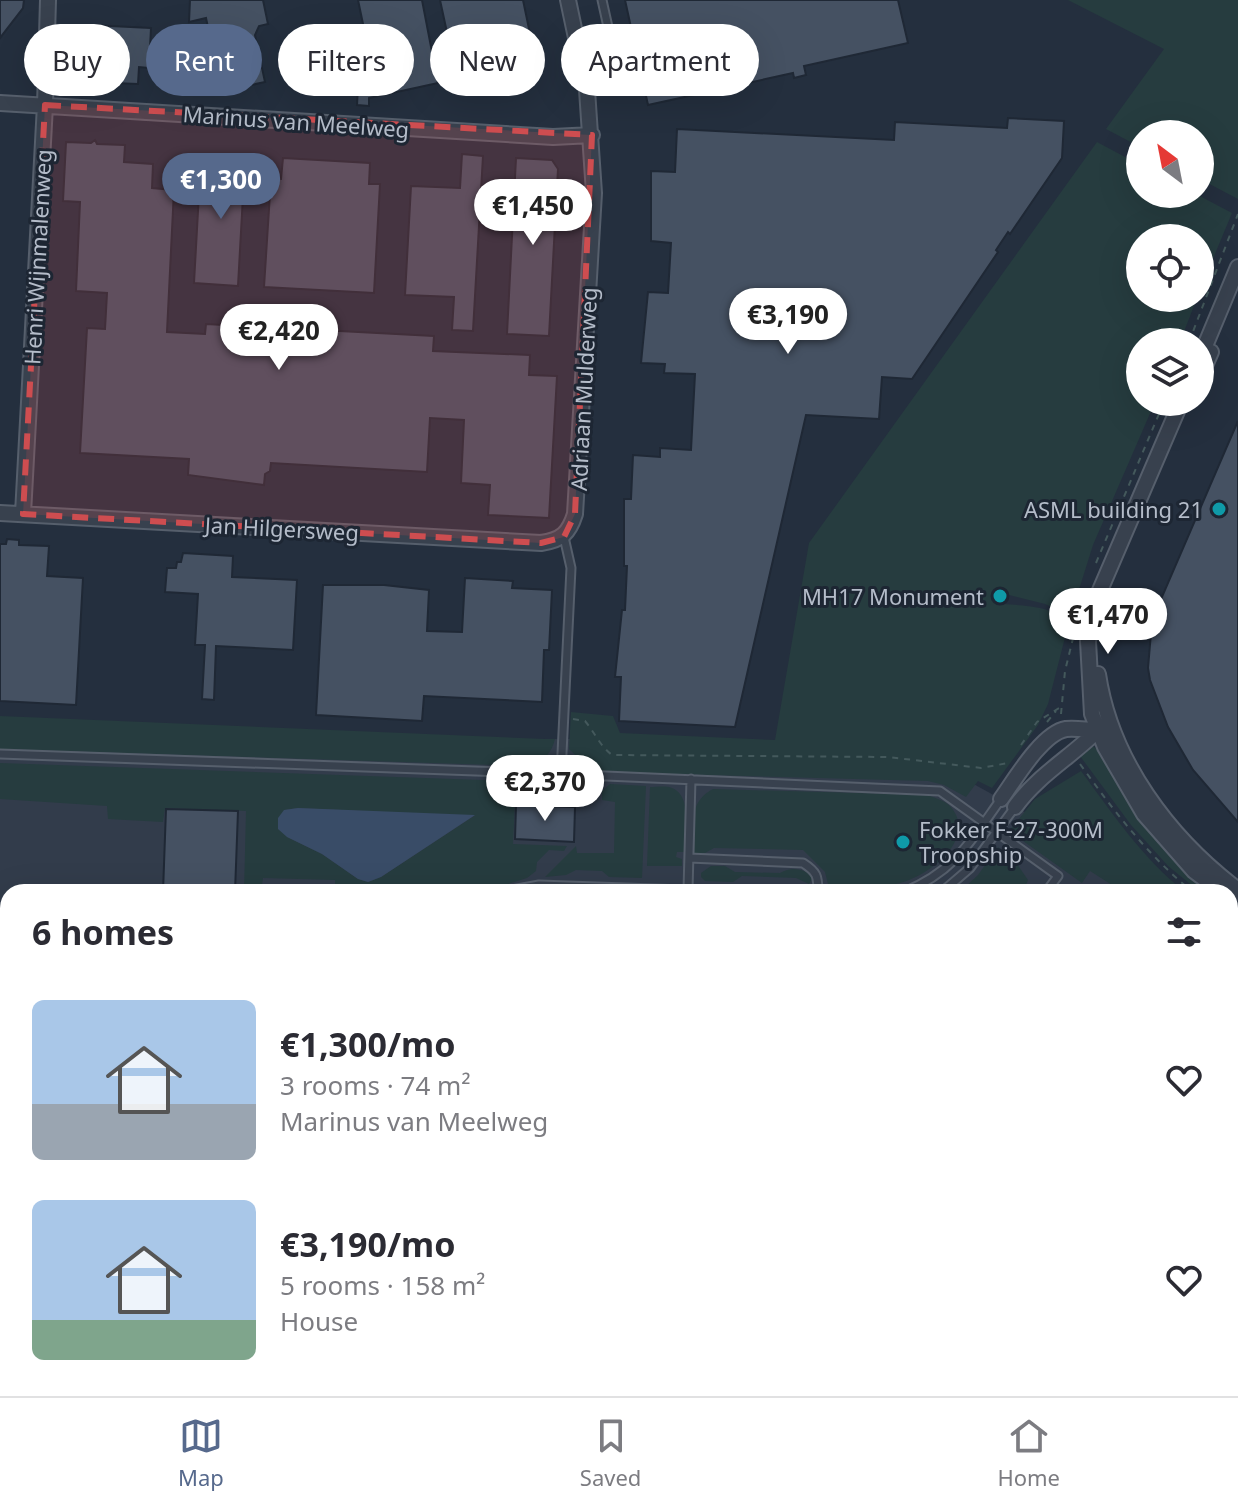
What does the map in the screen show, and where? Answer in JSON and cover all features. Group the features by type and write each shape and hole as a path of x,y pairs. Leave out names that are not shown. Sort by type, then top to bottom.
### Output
{"street":[{"name":"Henri Wijnmalenweg","path":"23,514 48,0"},
{"name":"Adriaan Mulderweg","path":"564,537 575,514 594,193 587,90 568,0"},
{"name":"Marinus van Meelweg","path":"0,103 553,137 592,135"},
{"path":"1213,328 1238,267"},
{"path":"1214,345 1238,289"},
{"path":"1175,416 1098,595 1093,636 1092,714 1105,747 1144,814 1194,871 1211,884"},
{"path":"1183,416 1112,582 1093,636 1095,659 1100,692 1110,725 1146,794 1188,845 1230,884"},
{"name":"Jan Hilgersweg","path":"0,513 541,543 564,537"},
{"path":"1001,799 1034,754 1064,729 1098,730"},
{"path":"1015,807 1038,780 1074,754 1098,730"},
{"path":"1188,845 1194,871"},
{"path":"1194,871 1218,874"}],"lane":[{"path":"602,0 607,24"},
{"path":"561,774 571,568 564,537"},
{"path":"0,754 940,791 1058,876 1052,884"},
{"path":"688,884 691,779"},
{"path":"924,884 944,871 1001,799"},
{"path":"951,884 970,868 1015,807"},
{"path":"689,858 803,863 815,871 818,884"}],"path":[{"path":"1194,328 1238,214"},
{"path":"1016,753 1037,722 1060,708 1064,729"},
{"path":"564,718 585,721 602,748 612,755 888,757 981,768 1009,763"},
{"path":"1074,754 1146,849 1183,884"}],"highlighted area":[{"path":"45,105 592,135 575,514 564,537 541,543 23,514"}],"shaded area":[{"path":"570,739 572,750 585,763 959,776 1155,884 0,884 0,743"}],"green space":[{"path":"1068,0 1238,0 1238,199 1214,186 1214,120 1126,120 1126,140 1106,129 1164,49"},
{"path":"1097,142 1126,158 1126,208 1214,208 1214,204 1232,213 1214,256 1214,224 1126,224 1126,312 1192,312 1185,328 1126,328 1126,416 1149,416 1093,545 1071,615 1045,604 997,594 996,598 1003,604 1036,607 1070,618 1048,704 1038,725 992,788 978,781 966,797 944,785 928,781 593,772 569,749 571,712 613,716 620,733 775,740 809,543"},
{"path":"0,716 555,739 545,757 525,766 0,749"},
{"path":"1091,745 1101,752 1207,884 1190,884 1168,866 1131,825 1080,756"},
{"path":"0,763 539,782 537,803 515,803 513,844 567,846 564,851 549,850 537,862 536,871 527,878 508,884 335,884 335,880 263,878 262,884 244,884 246,811 165,808 163,822 108,819 107,806 0,799","holes":["298,808 474,816 381,877 368,882 358,879 322,854 287,837 284,810"]},
{"path":"1081,771 1142,850 1175,884 1110,884 1090,871 1082,883 1009,831 1035,799"},
{"path":"610,784 646,786 642,878 609,877 602,871 576,870 566,875 545,877 576,846 577,853 614,853 615,802 602,800 602,791"},
{"path":"650,787 669,787 682,797 686,815 684,852 677,852 676,857 682,859 682,866 647,866"},
{"path":"713,789 928,795 950,806 957,817 959,829 956,840 941,860 909,880 892,884 828,884 825,872 803,850 714,848 705,853 693,853 694,816 699,801"},
{"path":"998,847 1015,861 1028,880 1026,884 968,884"},
{"path":"711,866 725,866 735,872 780,873 796,869 811,875 812,879 809,884 796,878 742,876 733,882 705,881 701,873"}],"water":[{"path":"284,810 475,815 381,877 368,882 358,879 278,829 278,818"}],"building":[{"path":"0,0 24,0 23,8 0,38"},
{"path":"190,0 263,0 268,24 207,24 206,18 189,22"},
{"path":"358,0 422,0 430,42 430,85 414,88 414,24 363,24"},
{"path":"440,0 523,0 528,24 445,24"},
{"path":"625,0 898,0 908,43 804,66 806,75 794,78 793,73 759,81 759,24 630,24"},
{"path":"130,27 146,28 146,68 139,67 138,84 130,84"},
{"path":"357,96 378,96 369,98 369,106 357,105"},
{"path":"646,96 689,96 648,105"},
{"path":"1008,118 1064,121 1062,158 1010,234 1008,232 996,250 998,252 912,379 882,377 879,419 806,415 735,727 619,721 621,677 615,677 622,610 625,610 624,499 631,499 633,455 660,457 660,448 691,450 695,374 664,373 665,364 641,363 648,292 668,293 671,243 651,241 651,171 675,172 677,129 894,140 895,122 1007,128"},
{"path":"95,140 97,144 125,145 124,162 153,164 152,188 174,190 167,332 205,334 206,324 434,336 433,351 530,355 529,375 557,376 549,518 488,515 490,485 461,483 464,420 430,418 427,472 271,463 264,485 188,475 189,459 80,453 87,328 105,329 107,293 76,291 80,202 63,201 66,142 91,143"},
{"path":"462,154 483,156 473,331 452,330 454,297 405,295 411,186 460,188"},
{"path":"212,155 249,156 248,178 244,178 238,286 194,283 200,175 210,175"},
{"path":"283,158 370,163 369,184 380,184 374,293 264,287 271,178 281,179"},
{"path":"516,158 552,160 558,169 549,336 507,334"},
{"path":"1238,421 1238,822 1193,770 1168,727 1148,668 1151,633 1158,606"},
{"path":"7,539 19,540 19,545 49,546 47,576 83,578 76,705 0,701 0,544 6,544"},
{"path":"183,553 233,556 232,577 297,580 293,650 216,646 214,700 202,699 205,645 195,645 198,594 165,592 167,568 176,568"},
{"path":"465,578 513,581 512,588 552,590 549,650 544,650 542,702 424,696 422,721 316,715 323,585 384,585 429,590 427,631 462,632"},
{"path":"516,805 575,807 574,842 515,839"},
{"path":"166,809 238,811 235,884 163,884"}],"place":[{"name":"ASML building 21","path":"1219,509"},
{"name":"MH17 Monument","path":"1000,596"},
{"name":"Fokker F-27-300M Troopship","path":"903,842"}]}
